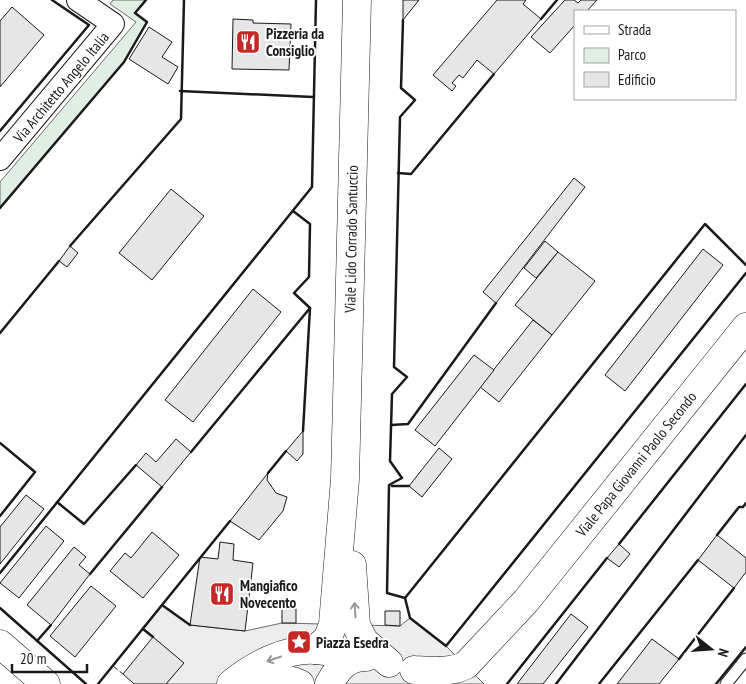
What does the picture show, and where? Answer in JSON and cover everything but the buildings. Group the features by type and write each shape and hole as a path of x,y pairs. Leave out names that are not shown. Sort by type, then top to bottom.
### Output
{"street":[{"name":"Via Architetto Angelo Italia","path":"0,159 113,24 78,0"},
{"name":"Viale Lido Corrado Santuccio","path":"345,479 357,0"},
{"name":"Viale Papa Giovanni Paolo Secondo","path":"526,601 746,327"},
{"path":"328,684 324,646 333,624 345,479"},
{"path":"345,479 356,624 364,641 412,672"},
{"path":"231,684 248,670 272,659 324,646 356,657 374,657 412,672 442,672 457,669 466,665 526,601"},
{"path":"476,684 526,601"},
{"path":"0,644 46,684"},
{"path":"328,684 339,668 356,657"},
{"path":"251,684 276,678 293,680 300,684"}],"lane":[{"path":"726,684 746,659"},
{"path":"736,684 746,671"}],"green space":[{"path":"113,0 146,0 135,13 147,22 124,62 0,208 0,182 136,22 110,4"}],"shaded area":[{"name":"Piazza Esedra","path":"162,605 190,625 245,631 282,623 400,626 410,618 446,646 484,684 166,684 183,663 143,629"}],"fence":[{"path":"113,666 123,674"}],"wall":[{"path":"0,131 89,25 52,0"},
{"path":"0,208 124,62 147,22 135,13 146,0"},
{"path":"70,246 181,119 184,0"},
{"path":"0,573 312,187 316,0"},
{"path":"541,19 557,0"},
{"path":"403,20 401,88 415,100 400,117 394,367 407,377 392,394 390,461 402,478 389,485 387,593 405,598"},
{"path":"398,173 411,174 494,74"},
{"path":"180,91 313,97"},
{"path":"293,211 310,224 309,277 294,293 310,308 303,431"},
{"path":"405,598 705,224 746,265"},
{"path":"0,333 59,261"},
{"path":"405,598 410,618 446,646 746,273"},
{"path":"391,425 408,424 496,303"},
{"path":"191,452 310,308"},
{"path":"619,544 746,384"},
{"path":"556,684 746,435"},
{"path":"0,443 35,472 0,516"},
{"path":"268,473 286,451"},
{"path":"57,502 84,524 136,465"},
{"path":"392,486 409,486"},
{"path":"90,574 162,487"},
{"path":"717,535 739,507 743,507 746,503"},
{"path":"98,684 230,521"},
{"path":"507,684 607,558"},
{"path":"599,684 698,560"},
{"path":"679,659 734,588"},
{"path":"162,605 190,625"},
{"path":"0,608 86,684"},
{"path":"37,641 51,625"},
{"path":"143,629 153,637"},
{"path":"716,684 746,647"}],"place":[{"name":"Pizzeria da Consiglio","path":"248,42"},
{"name":"Mangiafico Novecento","path":"222,594"},
{"name":"Piazza Esedra","path":"299,642"}]}
